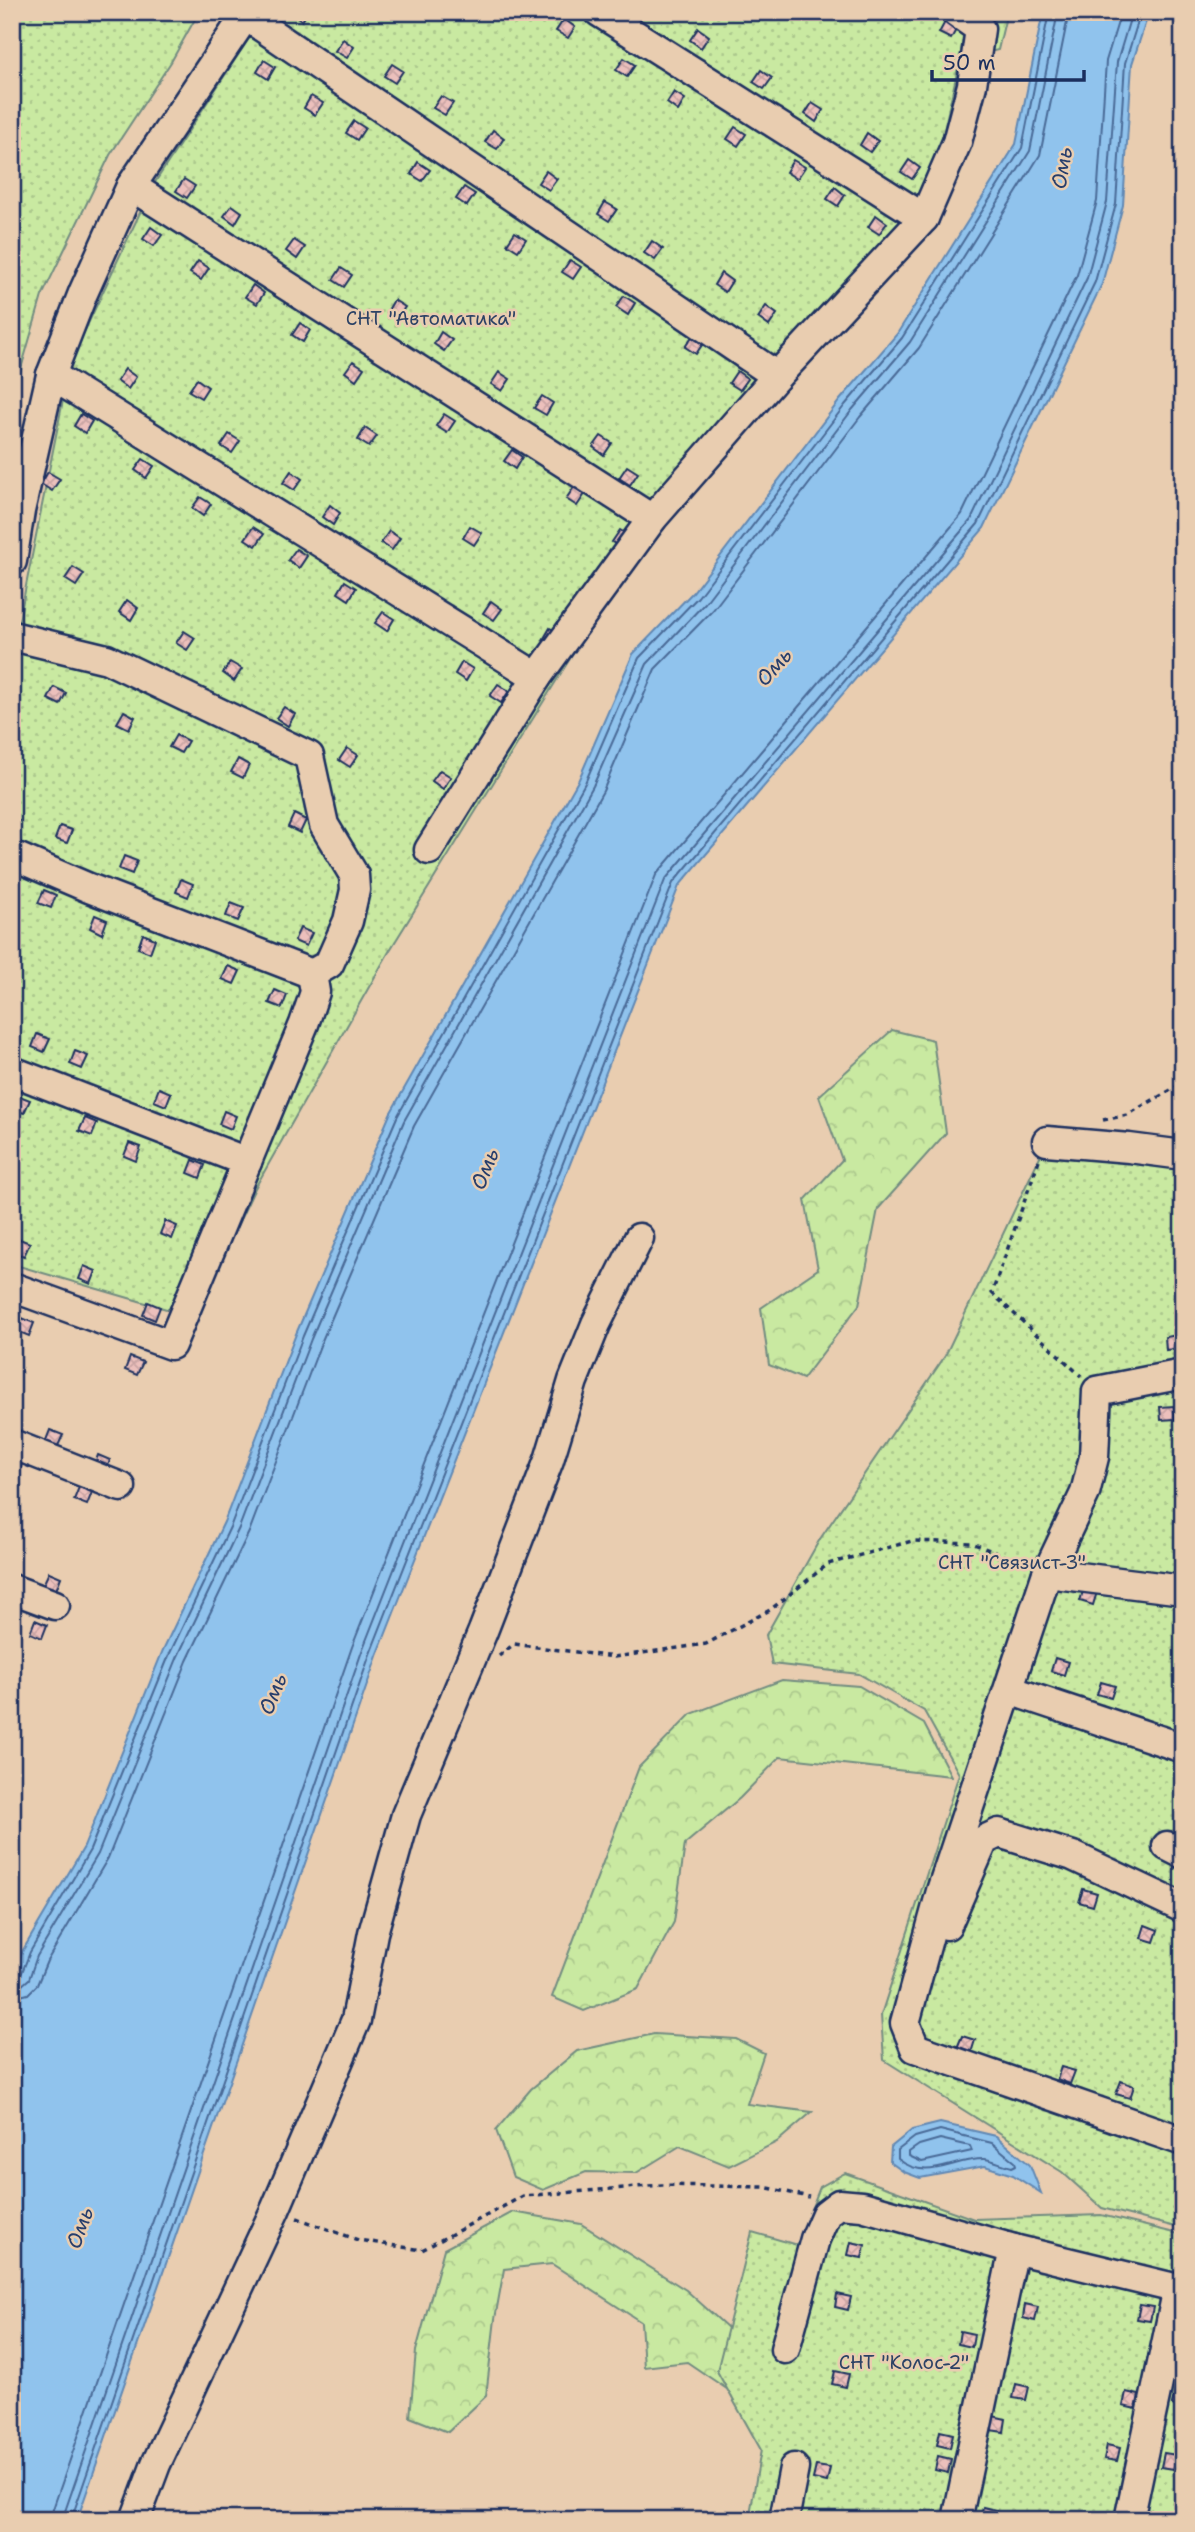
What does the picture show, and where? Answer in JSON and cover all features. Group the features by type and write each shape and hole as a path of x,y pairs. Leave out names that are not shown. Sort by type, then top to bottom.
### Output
{"street":[{"path":"599,12 924,218"},
{"path":"429,850 537,677 652,519 778,376 924,218 957,142 972,85 980,29 956,12"},
{"path":"12,561 20,511 51,374 83,293 131,186 247,14 778,376"},
{"path":"131,186 652,519"},
{"path":"51,374 537,677"},
{"path":"12,636 107,659 309,756 324,825 354,875 355,890 348,921 329,964 312,974"},
{"path":"12,855 89,888 312,974"},
{"path":"12,1287 171,1345 304,1024 314,992 312,974"},
{"path":"12,1071 247,1162"},
{"path":"1047,1140 1183,1156"},
{"path":"135,2520 156,2464 275,2210 356,2020 373,1933 406,1815 526,1521 549,1460 573,1381 596,1324 639,1238"},
{"path":"1183,1374 1097,1391 1094,1457 1085,1493 1048,1573 942,1891 905,2023 915,2048 1183,2141"},
{"path":"12,1444 121,1486"},
{"path":"1048,1573 1183,1590"},
{"path":"12,1589 55,1605"},
{"path":"1009,1690 1183,1748"},
{"path":"923,1959 940,1941 984,1840 999,1833 1073,1856 1183,1908"},
{"path":"785,2349 815,2239 826,2214 839,2204 862,2206 1014,2249 1180,2289 1129,2520"},
{"path":"957,2520 1014,2249"},
{"path":"785,2520 794,2468"}],"path":[{"path":"1102,1120 1127,1115 1183,1083"},
{"path":"1047,1140 992,1293 1097,1391"},
{"path":"496,1659 514,1644 614,1657 706,1644 771,1610 828,1564 912,1541 972,1543 1048,1573"},
{"path":"275,2210 358,2240 422,2250 523,2196 662,2185 764,2187 839,2204"}],"green space":[{"path":"12,12 199,12 171,62 110,155 42,296 12,400"},
{"name":"СНТ \"Автоматика\"","path":"266,12 967,12 960,59 931,188 658,522 579,644 390,950 255,1188 194,1317 12,1264 12,656 71,360 152,187"},
{"path":"973,12 1007,12 998,50 966,58"},
{"path":"892,1030 933,1040 946,1133 878,1209 859,1305 803,1379 769,1365 761,1308 818,1269 805,1200 842,1160 819,1096"},
{"name":"СНТ \"Связист-3\"","path":"1183,1150 1183,2229 1102,2208 1062,2172 884,2060 881,2015 959,1774 924,1711 859,1674 772,1664 766,1635 820,1539 945,1356 1042,1152"},
{"path":"782,1680 859,1686 924,1724 951,1776 780,1757 740,1798 685,1844 674,1922 638,1989 584,2011 552,1997 639,1767 691,1714"},
{"path":"654,2034 736,2039 764,2053 747,2104 812,2112 777,2142 729,2166 680,2146 636,2173 586,2172 543,2190 513,2177 496,2130 531,2089 577,2051"},
{"name":"СНТ \"Колос-2\"","path":"845,2173 974,2219 1101,2215 1183,2235 1183,2520 749,2520 761,2450 717,2371 752,2232 797,2245 820,2187"},
{"path":"513,2212 581,2224 686,2290 768,2364 740,2398 687,2362 644,2367 641,2322 552,2264 504,2269 486,2396 448,2432 410,2417 416,2351 444,2249"}],"water":[{"name":"Омь","path":"1043,12 1149,12 1132,64 1123,205 1102,284 984,528 679,886 377,1656 77,2520 12,2520 12,1980 23,1950 84,1847 163,1650 224,1522 296,1334 390,1114 579,779 633,654 693,592 840,400 897,334 1016,144"},
{"path":"940,2123 996,2136 1030,2165 1041,2193 1013,2175 985,2166 920,2178 904,2172 890,2162 891,2147 912,2130"}],"building":[{"path":"292,12 308,12 302,21"},
{"path":"564,19 575,27 568,38 556,31"},
{"path":"946,20 958,26 951,39 939,33"},
{"path":"698,28 709,36 701,48 690,40"},
{"path":"343,39 354,47 347,58 335,51"},
{"path":"624,58 635,65 627,77 616,70"},
{"path":"264,60 275,67 268,79 257,72"},
{"path":"392,64 403,71 395,83 384,76"},
{"path":"761,70 772,78 764,89 753,82"},
{"path":"674,92 685,99 678,111 667,103"},
{"path":"311,96 323,103 315,115 304,108"},
{"path":"441,96 453,103 445,115 433,108"},
{"path":"812,103 823,110 816,122 805,114"},
{"path":"354,121 365,128 357,140 346,133"},
{"path":"735,127 746,134 738,146 727,139"},
{"path":"493,130 504,138 497,149 485,142"},
{"path":"867,133 878,141 870,152 860,145"},
{"path":"793,160 805,167 797,179 786,172"},
{"path":"909,160 920,168 912,179 901,172"},
{"path":"418,162 430,170 422,181 411,174"},
{"path":"546,171 557,179 549,190 538,183"},
{"path":"184,179 195,186 187,198 176,191"},
{"path":"464,187 475,194 467,206 456,199"},
{"path":"835,187 845,195 838,206 827,199"},
{"path":"605,202 617,209 609,221 598,214"},
{"path":"232,205 242,212 235,224 224,216"},
{"path":"876,215 887,223 879,234 868,227"},
{"path":"151,227 162,235 154,246 143,239"},
{"path":"515,232 526,239 518,251 507,244"},
{"path":"294,240 305,247 297,259 286,251"},
{"path":"652,241 663,249 655,260 644,253"},
{"path":"570,260 581,267 573,279 562,272"},
{"path":"198,261 209,268 201,280 190,273"},
{"path":"341,268 352,275 344,287 333,280"},
{"path":"721,273 732,281 725,292 714,285"},
{"path":"253,285 264,293 257,304 245,297"},
{"path":"624,296 635,303 628,315 616,307"},
{"path":"394,300 405,307 397,319 387,312"},
{"path":"766,306 777,314 769,326 758,318"},
{"path":"300,323 310,330 303,342 292,335"},
{"path":"441,332 452,340 444,351 434,344"},
{"path":"693,335 704,342 696,354 685,347"},
{"path":"353,361 364,368 356,380 345,372"},
{"path":"125,369 136,377 128,389 117,381"},
{"path":"737,371 748,379 740,390 729,383"},
{"path":"499,372 510,379 502,391 491,384"},
{"path":"197,379 208,387 201,398 189,391"},
{"path":"542,396 553,403 546,415 534,408"},
{"path":"81,414 92,421 85,433 74,426"},
{"path":"444,414 455,421 447,433 436,426"},
{"path":"365,428 377,436 369,447 358,440"},
{"path":"229,434 240,441 232,453 221,446"},
{"path":"601,436 612,443 604,455 593,447"},
{"path":"512,450 522,457 515,469 504,461"},
{"path":"143,459 154,466 146,478 135,470"},
{"path":"627,466 638,473 630,485 619,478"},
{"path":"291,471 302,479 294,490 283,483"},
{"path":"48,472 60,479 52,491 41,484"},
{"path":"574,487 585,494 577,506 566,499"},
{"path":"200,497 211,504 203,516 192,508"},
{"path":"330,505 340,513 333,525 322,517"},
{"path":"470,526 482,533 474,545 463,538"},
{"path":"253,527 264,534 256,546 245,539"},
{"path":"620,530 631,537 623,549 612,542"},
{"path":"389,531 400,538 392,550 381,543"},
{"path":"296,549 307,556 299,568 288,560"},
{"path":"73,567 84,574 76,586 65,579"},
{"path":"345,581 356,588 349,600 338,593"},
{"path":"127,600 138,608 131,620 119,612"},
{"path":"491,601 502,609 494,620 483,613"},
{"path":"383,612 394,619 387,631 375,623"},
{"path":"550,628 562,636 554,647 543,640"},
{"path":"184,631 195,638 187,650 176,643"},
{"path":"230,662 242,669 234,681 223,673"},
{"path":"462,662 473,669 466,681 455,674"},
{"path":"498,684 509,691 501,703 490,696"},
{"path":"54,687 66,693 60,705 48,699"},
{"path":"284,707 295,714 288,726 276,718"},
{"path":"124,711 135,717 129,729 117,723"},
{"path":"176,735 188,741 181,753 169,747"},
{"path":"347,748 358,755 350,767 339,760"},
{"path":"238,759 249,765 243,778 231,772"},
{"path":"440,770 451,777 443,789 432,781"},
{"path":"294,814 306,820 300,833 288,827"},
{"path":"12,817 19,821 13,833 12,833"},
{"path":"60,826 72,830 67,843 55,839"},
{"path":"124,856 137,861 132,874 119,869"},
{"path":"181,879 193,884 188,897 176,892"},
{"path":"44,890 56,895 51,908 38,903"},
{"path":"231,903 244,908 238,921 226,916"},
{"path":"95,915 107,920 102,934 90,928"},
{"path":"300,928 312,933 306,946 294,941"},
{"path":"143,934 155,939 150,953 138,948"},
{"path":"228,966 240,971 234,984 222,979"},
{"path":"275,990 287,995 282,1008 269,1003"},
{"path":"37,1034 50,1039 44,1052 32,1047"},
{"path":"75,1051 88,1056 82,1069 70,1064"},
{"path":"159,1088 171,1093 166,1106 154,1101"},
{"path":"17,1095 30,1100 24,1113 12,1109"},
{"path":"224,1111 236,1116 231,1129 219,1124"},
{"path":"85,1118 97,1123 92,1136 79,1131"},
{"path":"129,1143 141,1147 136,1161 124,1156"},
{"path":"193,1160 205,1165 200,1178 188,1173"},
{"path":"165,1221 177,1226 172,1239 160,1234"},
{"path":"17,1238 30,1243 24,1256 12,1252"},
{"path":"84,1266 96,1271 91,1284 79,1279"},
{"path":"148,1302 160,1307 155,1320 143,1315"},
{"path":"22,1318 34,1323 29,1336 17,1331"},
{"path":"1179,1335 1180,1348 1166,1350 1165,1337"},
{"path":"130,1357 143,1362 137,1375 125,1370"},
{"path":"1174,1406 1175,1419 1161,1420 1160,1407"},
{"path":"50,1430 63,1435 57,1448 45,1443"},
{"path":"98,1455 110,1460 105,1474 93,1469"},
{"path":"12,1460 22,1464 17,1477 12,1476"},
{"path":"79,1487 92,1492 87,1505 74,1500"},
{"path":"49,1572 61,1577 56,1590 43,1585"},
{"path":"1084,1588 1097,1592 1093,1605 1080,1601"},
{"path":"12,1603 20,1606 14,1619 12,1619"},
{"path":"35,1620 47,1625 42,1638 30,1633"},
{"path":"1055,1658 1068,1662 1064,1675 1051,1671"},
{"path":"1101,1682 1115,1686 1111,1698 1097,1694"},
{"path":"1083,1889 1097,1893 1093,1906 1079,1902"},
{"path":"1145,1925 1158,1930 1154,1942 1141,1938"},
{"path":"962,2036 975,2040 971,2053 957,2048"},
{"path":"1061,2067 1075,2071 1070,2084 1057,2079"},
{"path":"1121,2081 1134,2086 1130,2098 1116,2094"},
{"path":"851,2242 865,2245 862,2258 848,2255"},
{"path":"837,2294 851,2297 848,2310 835,2307"},
{"path":"1025,2304 1038,2307 1035,2321 1023,2318"},
{"path":"1140,2305 1153,2307 1150,2321 1137,2319"},
{"path":"960,2331 974,2334 972,2347 958,2344"},
{"path":"835,2371 849,2374 846,2387 832,2384"},
{"path":"1016,2384 1029,2387 1026,2400 1013,2398"},
{"path":"1126,2392 1139,2395 1136,2409 1123,2406"},
{"path":"1175,2392 1183,2393 1183,2408 1172,2405"},
{"path":"993,2416 1006,2419 1004,2432 990,2430"},
{"path":"940,2431 953,2434 950,2448 937,2445"},
{"path":"1107,2445 1120,2448 1117,2461 1104,2459"},
{"path":"1164,2453 1177,2455 1174,2469 1161,2467"},
{"path":"938,2456 951,2459 948,2473 935,2470"},
{"path":"816,2466 830,2468 827,2482 813,2479"},
{"path":"983,2507 996,2510 994,2520 980,2520"},
{"path":"1099,2514 1111,2517 1111,2520 1097,2520"}]}
